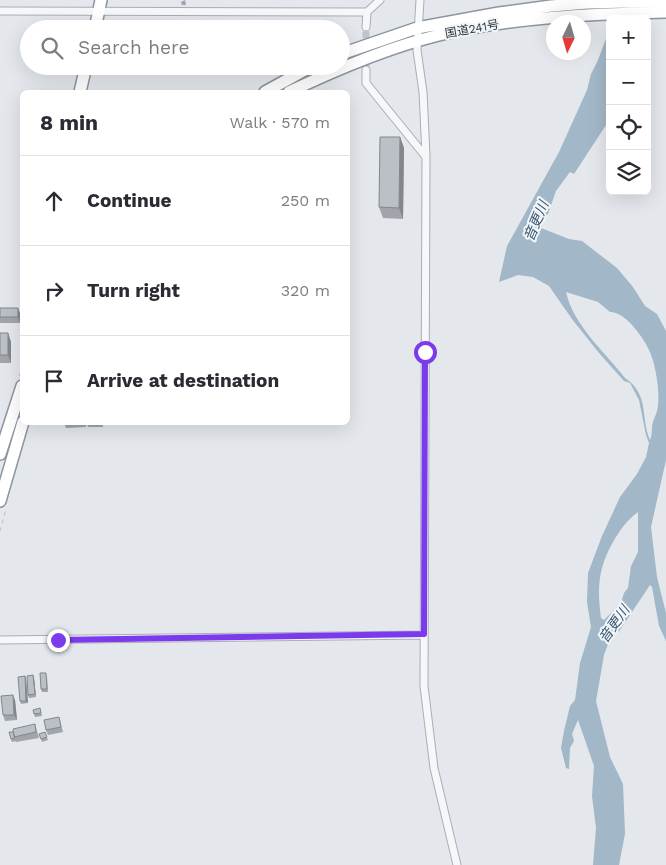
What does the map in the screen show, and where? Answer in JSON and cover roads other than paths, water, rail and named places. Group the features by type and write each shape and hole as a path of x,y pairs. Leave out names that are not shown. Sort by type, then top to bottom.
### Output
{"highway":[{"name":"国道241号","path":"350,64 417,41 438,29 499,13 551,6 666,1"},
{"path":"96,20 100,5"},
{"name":"国道241号","path":"350,51 417,28 438,29 589,14 666,12"},
{"path":"80,90 84,75"},
{"path":"270,90 296,75"},
{"name":"国道241号","path":"293,90 326,75"},
{"path":"0,454 20,392"},
{"path":"0,501 22,425"}],"street":[{"path":"366,27 367,12 380,0"},
{"path":"420,0 417,41 423,92 426,156 424,686 427,725 434,768 457,865"},
{"path":"0,11 100,5 367,12"},
{"path":"366,70 366,84 426,156"},
{"path":"0,640 424,634"}],"water":[{"name":"音更川","path":"606,39 606,125 574,174 570,172 556,191 548,214 542,219 541,228 569,239 582,241 617,268 633,287 645,306 657,314 666,331 666,460 651,527 657,577 666,613 666,641 659,626 652,587 650,585 620,630 610,639 604,655 596,701 610,757 623,784 625,834 619,865 593,865 596,828 592,796 594,766 578,720 572,734 574,741 570,748 569,769 566,768 561,748 570,706 575,700 580,663 591,627 587,602 588,573 620,497 637,474 646,457 649,443 639,400 630,383 624,381 599,353 549,286 533,277 518,275 499,282 507,246 559,152 587,90 591,74","holes":["566,292 598,302 610,312 616,313 628,320 646,343 652,356 657,380 658,405 652,424 650,440 638,392 582,327 575,316","638,512 638,552 631,566 628,588 624,593 621,603 604,620 601,618 599,597 604,561 621,529"]}],"tunnel":[{"path":"366,27 366,70"}]}
